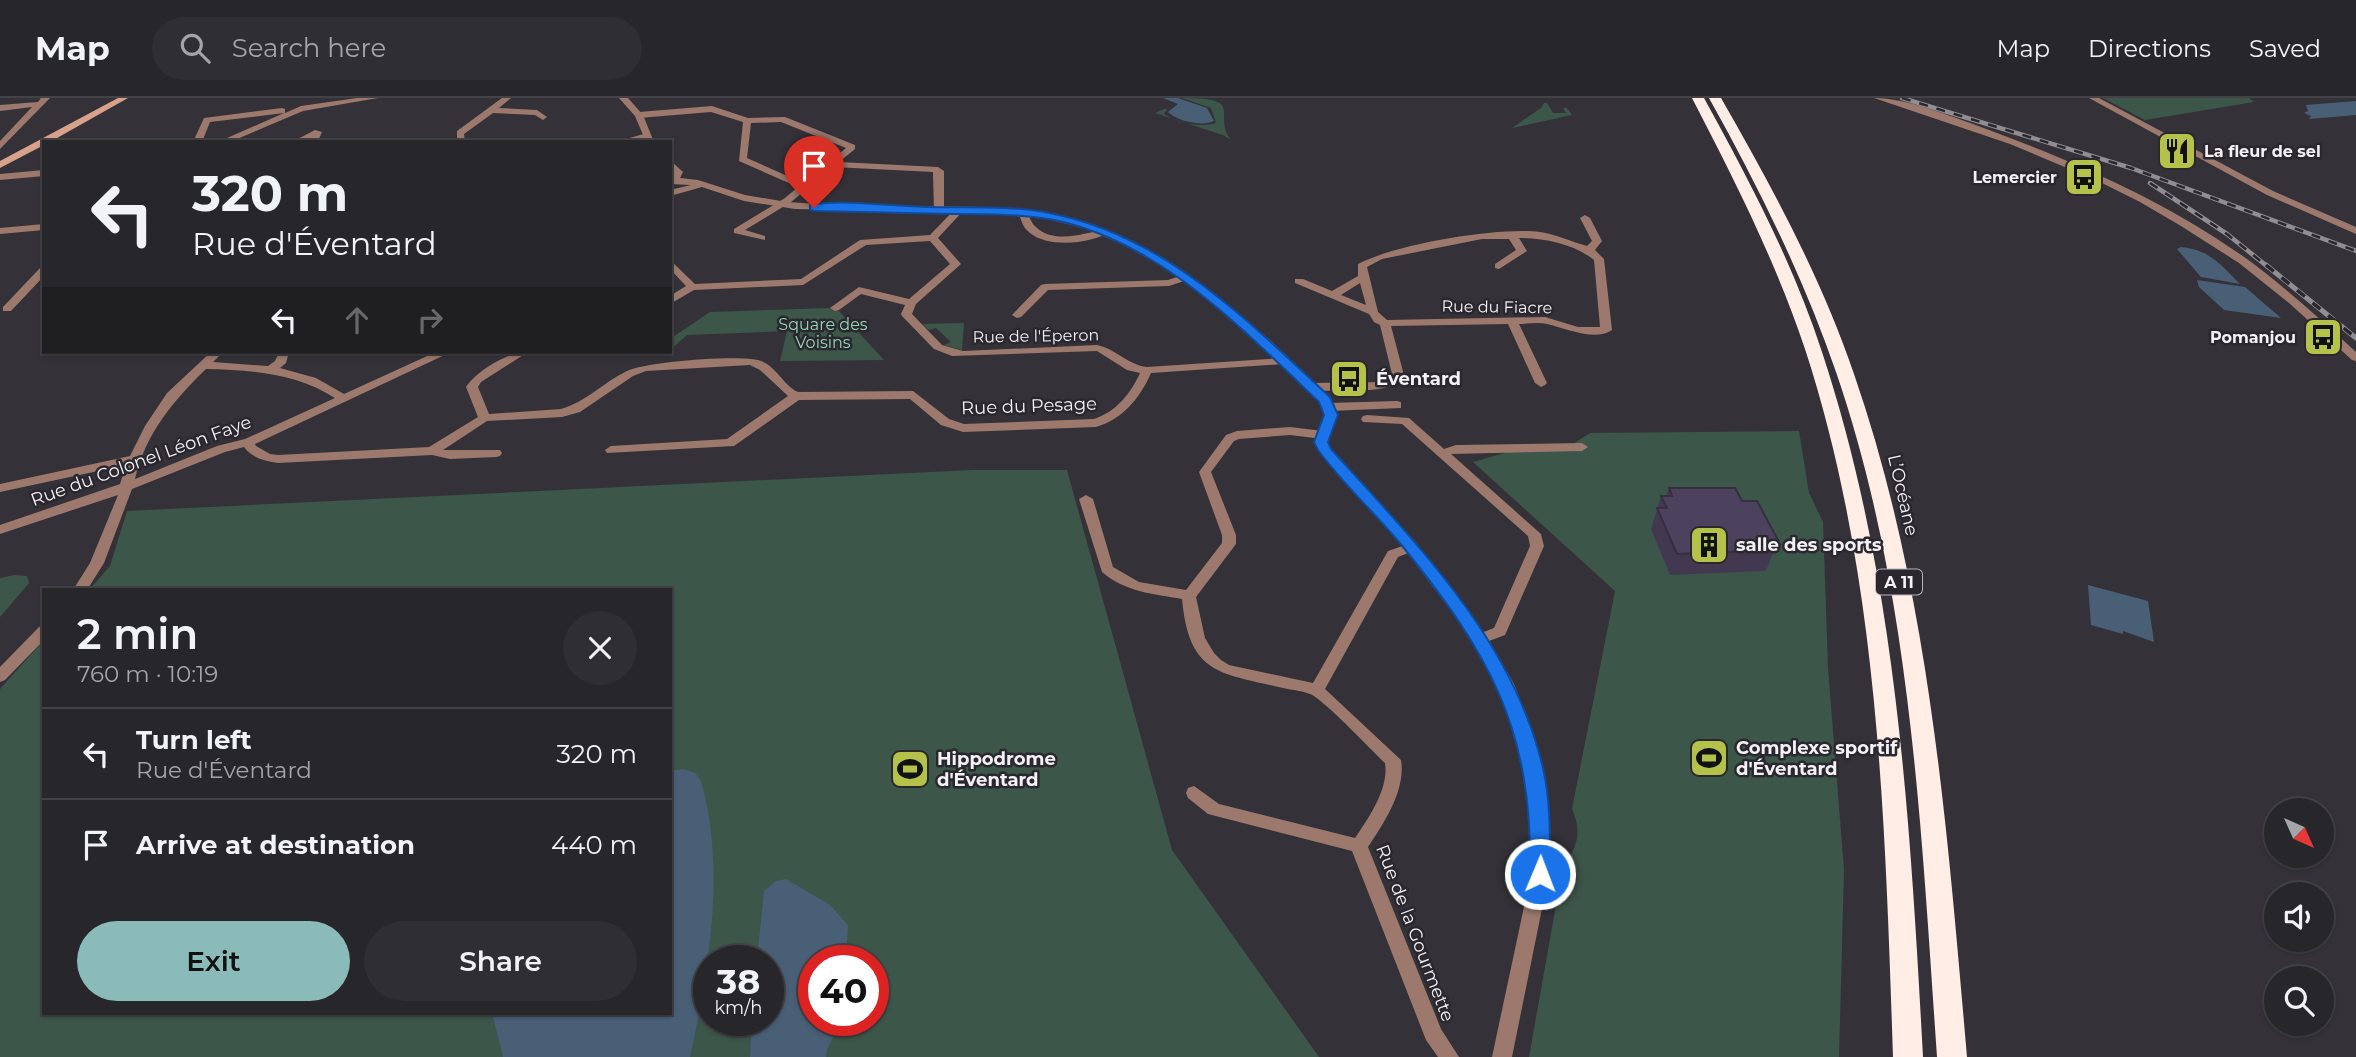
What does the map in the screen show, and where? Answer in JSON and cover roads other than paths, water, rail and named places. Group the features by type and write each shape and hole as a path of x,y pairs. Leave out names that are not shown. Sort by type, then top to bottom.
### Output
{"highway":[{"name":"L’Océane","path":"1698,98 1724,129 1789,238 1831,336 1867,443 1888,525 1926,754 1952,1057"},
{"name":"L’Océane","path":"1715,98 1724,129 1814,351 1840,441 1861,530 1889,737 1908,1057"}],"main road":[{"path":"1,162 111,98"},
{"path":"43,140 124,98"},
{"path":"1,162 42,141"}],"street":[{"path":"198,140 206,120 373,101 374,98"},
{"path":"461,140 460,133 507,98"},
{"path":"623,98 639,115 649,139"},
{"path":"712,109 718,98"},
{"path":"1878,98 2022,145 2107,183 2174,218 2227,250 2276,288 2356,358"},
{"path":"2093,98 2270,192 2356,231"},
{"path":"0,108 43,101"},
{"path":"0,146 43,101"},
{"path":"227,140 301,109"},
{"path":"639,115 712,109 747,121 782,119 850,146 851,150 834,165 737,232 761,238"},
{"path":"491,110 537,113 543,117"},
{"path":"747,121 742,159 805,187"},
{"path":"672,165 678,172 673,180 780,204 1048,216 1104,232 1186,277 1212,295 1312,387 1330,407 1331,415 1321,442 1325,450 1411,547 1481,639 1506,684 1525,734 1534,770 1541,833 1540,874 1502,1057"},
{"path":"834,165 935,169 939,171 939,211"},
{"path":"0,177 42,173"},
{"path":"672,192 689,185"},
{"path":"672,300 692,287 803,282 864,242 933,238 958,211"},
{"path":"1024,214 1027,223 1049,238 1088,237 1104,232"},
{"name":"Rue du Fiacre","path":"1385,323 1545,320 1577,330 1606,330 1599,260 1588,250 1595,246 1597,241 1585,218"},
{"path":"0,231 42,227"},
{"path":"1312,387 1388,385 1399,379 1385,323 1378,320 1373,312 1363,277 1362,266 1370,260 1466,237 1512,234 1540,235 1588,250"},
{"path":"1499,266 1522,251 1512,234"},
{"path":"835,308 859,290 911,303 956,264 933,238"},
{"path":"672,265 692,287"},
{"path":"8,309 42,273"},
{"path":"1017,315 1045,287 1169,283 1186,277"},
{"path":"1334,295 1363,277"},
{"path":"1299,281 1373,312"},
{"name":"Rue de l'Éperon","path":"911,303 906,309 908,319 937,347 952,353 1097,348 1110,352 1128,368 1147,370 1283,361"},
{"path":"1512,321 1541,383"},
{"path":"81,588 97,563 127,486 134,459 171,396 215,354"},
{"path":"272,369 280,363 283,354"},
{"name":"Rue du Colonel Léon Faye","path":"0,530 127,486 221,449 249,442 441,354"},
{"path":"485,418 472,387 477,380 519,354"},
{"path":"432,451 485,418 569,411 629,374 653,366 758,363 767,369 785,391 796,396"},
{"path":"204,365 272,369 308,380 344,399"},
{"name":"Rue du Pesage","path":"796,396 913,395 945,422 962,428 1096,423 1113,416 1141,385 1147,370"},
{"path":"1388,385 1405,421 1534,534 1538,546 1500,631 1481,639"},
{"path":"611,450 730,443 796,396"},
{"path":"1330,407 1397,405"},
{"path":"1367,419 1405,421"},
{"path":"1086,499 1107,569 1113,576 1133,584 1189,596 1229,544 1229,535 1205,472 1230,438 1245,432 1300,432 1323,435"},
{"path":"249,442 250,448 259,454 278,458 432,451 450,455 496,453"},
{"path":"1442,453 1456,449 1582,447"},
{"path":"0,488 134,459"},
{"path":"1317,690 1393,554 1411,547"},
{"name":"Rue de la Gourmette","path":"1189,596 1190,611 1204,654 1213,664 1317,690 1389,754 1395,766 1394,777 1375,822 1359,846 1433,1034 1449,1057"},
{"path":"0,676 42,633"},
{"path":"1194,793 1214,809 1359,846"}],"water":[{"path":"1163,98 1178,98 1207,108 1214,121 1197,123 1177,118 1168,112 1178,104"},
{"path":"2356,101 2356,115 2309,119 2311,116 2304,113 2308,111 2306,105"},
{"path":"2181,247 2207,255 2240,284 2201,277 2177,249"},
{"path":"2197,280 2245,287 2281,318 2224,310 2199,287"},
{"path":"2088,585 2148,601 2154,642 2123,631 2123,634 2091,625"},
{"path":"684,769 695,773 701,781 708,814 714,884 709,945 693,945 694,1036 690,1057 503,1057 492,1015 672,1015 672,771"},
{"path":"786,879 830,905 848,925 847,945 798,945 798,1036 834,1036 826,1057 750,1057 751,1036 784,1036 784,945 759,945 764,891 776,881"}],"railway":[{"path":"1902,98 2131,168 2356,251"},
{"path":"2150,183 2227,234 2268,267"},
{"path":"2266,265 2356,338"}],"place":[{"name":"La fleur de sel","path":"2177,151"},
{"name":"Lemercier","path":"2084,177"},
{"name":"Pomanjou","path":"2323,337"},
{"name":"Éventard","path":"1349,379"},
{"name":"salle des sports","path":"1709,545"},
{"name":"Complexe sportif d'Éventard","path":"1709,758"},
{"name":"Hippodrome d'Éventard","path":"910,769"}],"park label":[{"name":"Square des Voisins","path":"823,333"}]}
